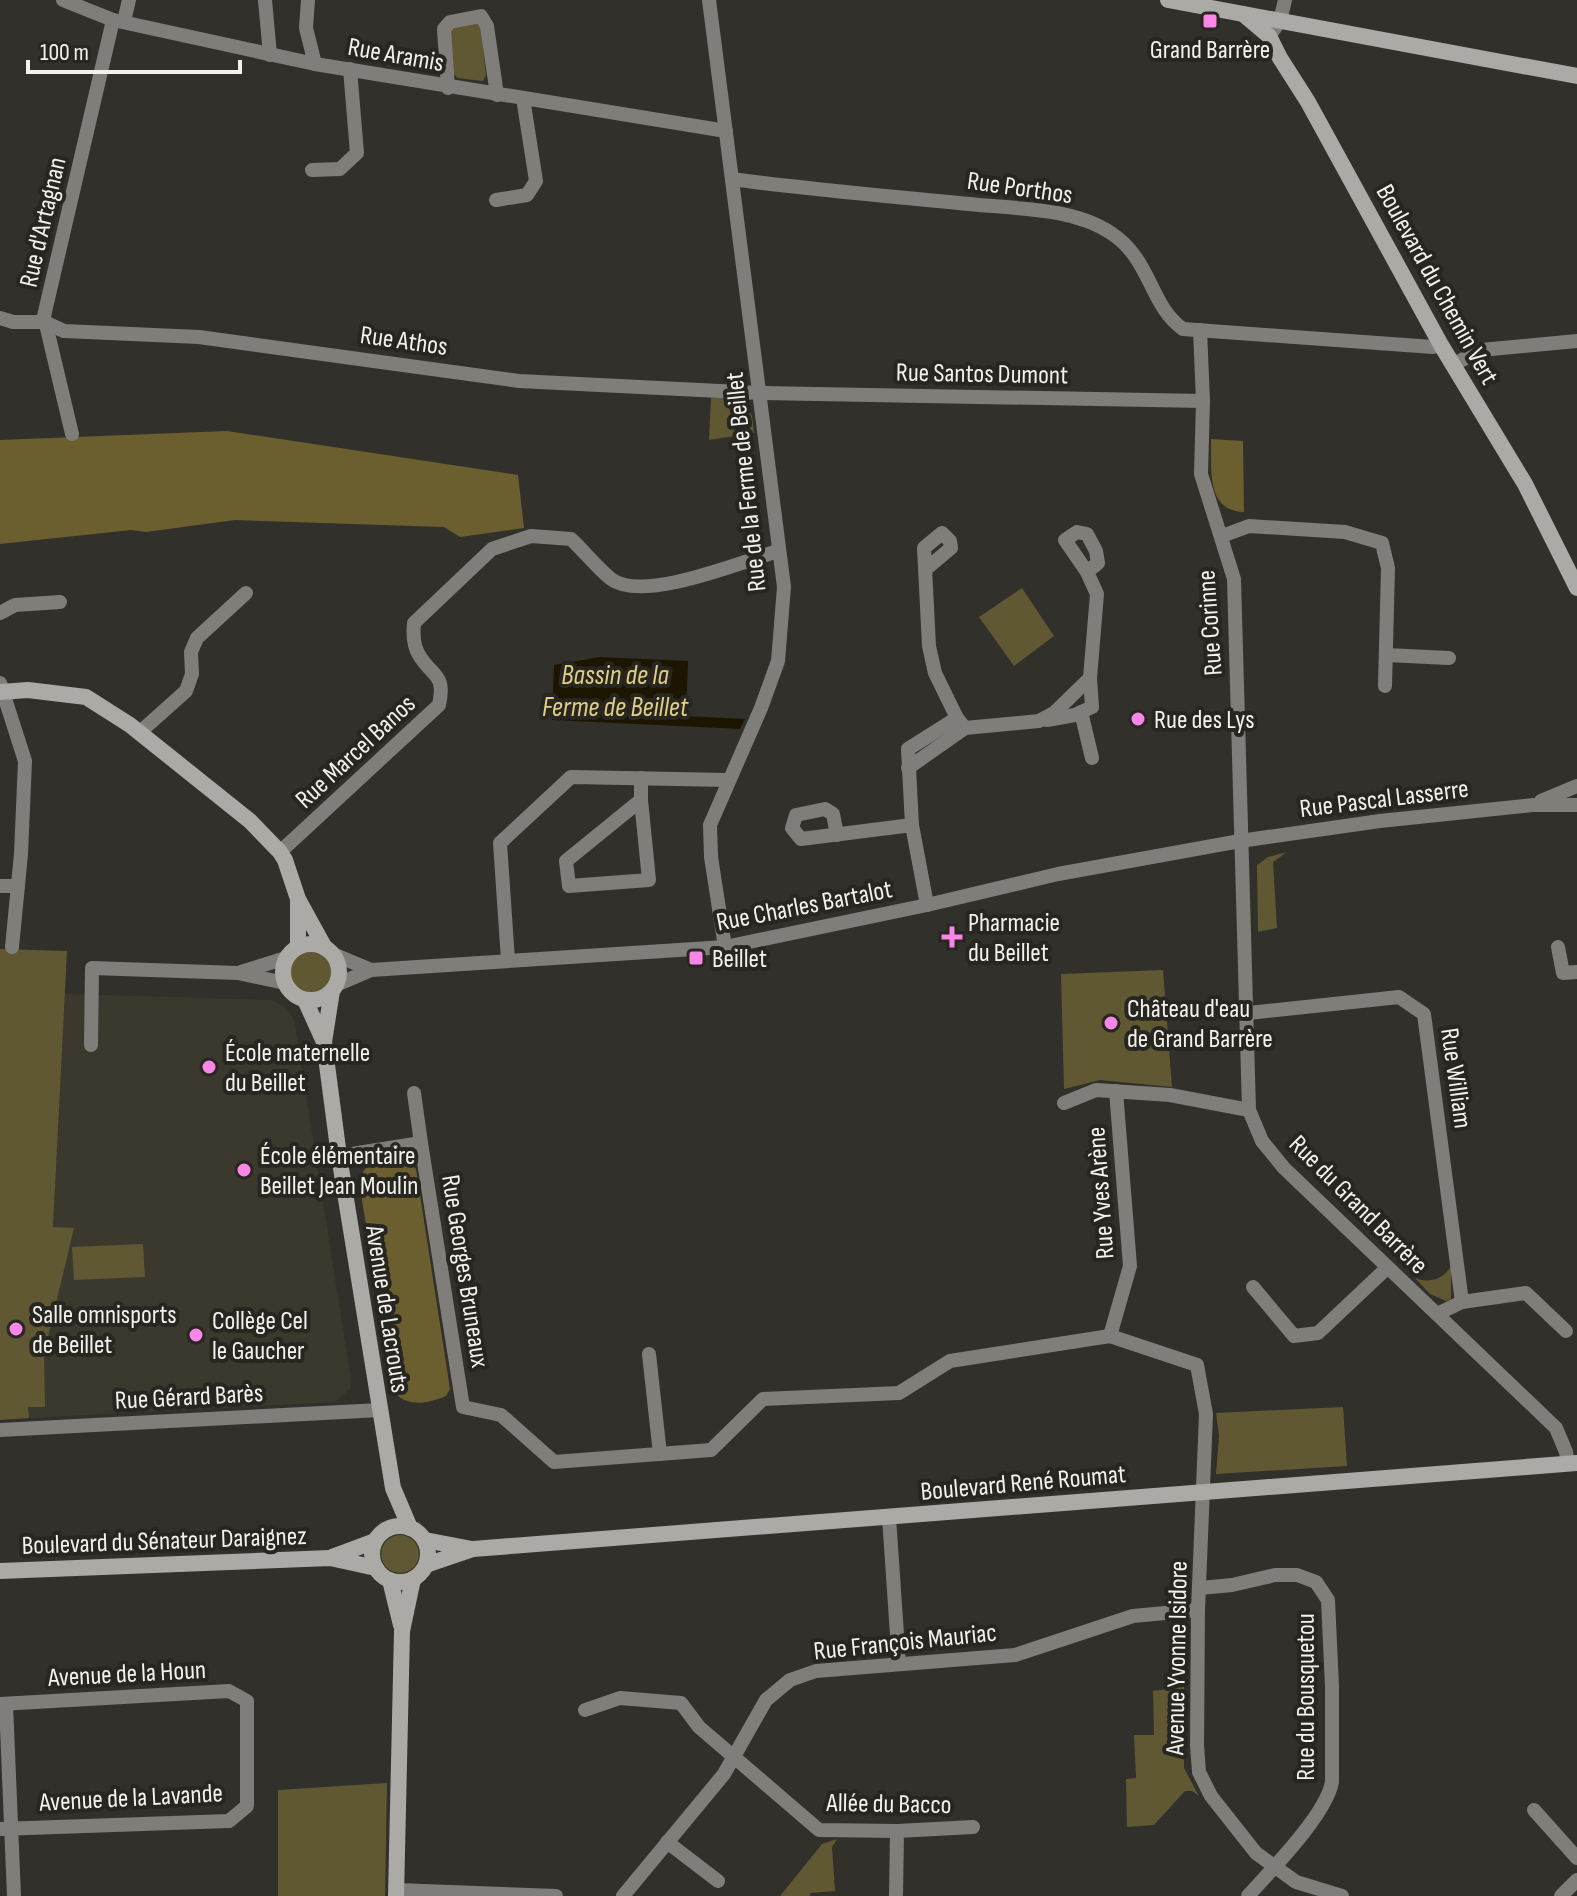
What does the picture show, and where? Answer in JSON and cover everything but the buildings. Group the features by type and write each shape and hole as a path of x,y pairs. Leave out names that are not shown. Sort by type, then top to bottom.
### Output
{"street":[{"name":"Rue d'Artagnan","path":"72,434 44,322 118,21 129,0"},
{"path":"265,0 270,55"},
{"path":"308,0 306,28 315,64"},
{"name":"Rue de la Ferme de Beillet","path":"709,0 784,587 778,661 710,825 711,857 725,947"},
{"path":"1168,0 1244,7 1280,21 1577,76"},
{"path":"1269,36 1280,21 1285,0"},
{"name":"Rue Aramis","path":"69,1 118,21 315,64 726,131"},
{"name":"Boulevard du Chemin Vert","path":"1244,7 1269,36 1441,345 1525,484 1577,588"},
{"path":"448,88 444,29 450,22 481,16 487,26 497,95"},
{"path":"312,170 340,169 357,153 350,69"},
{"path":"496,200 527,195 536,181 523,98"},
{"name":"Rue Porthos","path":"732,179 1025,210 1085,220 1129,246 1174,322 1183,329 1433,347 1441,345"},
{"name":"Rue Athos","path":"0,318 13,322 44,322 64,331 199,337 519,381 760,393"},
{"name":"Rue Corinne","path":"1200,330 1203,401 1201,474 1234,579 1249,1110"},
{"path":"1454,364 1481,350 1577,341"},
{"name":"Rue Santos Dumont","path":"760,393 1203,401"},
{"path":"1222,536 1249,526 1345,532 1382,543 1388,568 1385,686"},
{"name":"Rue Marcel Banos","path":"280,852 439,705 442,690 439,676 419,654 413,638 414,623 492,549 531,536 571,539 612,580 634,588 659,586 778,551"},
{"path":"926,569 929,646 935,673 961,723"},
{"path":"927,905 912,825 908,749 961,723 1039,721 1092,707 1090,678 1097,594 1087,572"},
{"path":"139,733 186,691 192,674 191,652 197,638 246,593"},
{"path":"1,612 15,605 60,602"},
{"path":"1386,655 1449,658"},
{"path":"1039,721 1054,713 1090,678"},
{"path":"12,947 25,761 1,689 86,697 139,733 250,821 285,860 298,899 339,972 334,988 319,999 305,1000 296,996 285,983 283,974 292,953 298,899"},
{"path":"1081,712 1092,758"},
{"path":"508,960 500,843 571,777 728,780"},
{"path":"641,778 649,880 569,886 566,861 641,800"},
{"name":"Rue Pascal Lasserre","path":"1533,805 1577,786"},
{"name":"Rue Pascal Lasserre","path":"1240,841 1380,821 1533,805 1577,805"},
{"path":"837,835 912,825"},
{"name":"Rue Charles Bartalot","path":"334,988 371,970 725,947 1058,874 1240,841"},
{"path":"0,886 18,886"},
{"path":"238,973 316,945 329,951"},
{"path":"1558,947 1563,973 1577,972"},
{"name":"Rue Charles Bartalot","path":"329,951 371,970"},
{"path":"91,1045 92,968 238,973 285,983"},
{"name":"Avenue de Lacrouts","path":"324,1042 334,988"},
{"name":"Rue William","path":"1248,1013 1399,997 1424,1014 1462,1302"},
{"name":"Avenue de Lacrouts","path":"305,1000 324,1042 339,1156 393,1488 410,1528"},
{"path":"1064,1103 1096,1090 1170,1095 1249,1110"},
{"name":"Rue Yves Arène","path":"1110,1336 1130,1266 1116,1091"},
{"name":"Rue Georges Bruneaux","path":"414,1093 463,1407 501,1415 554,1462 660,1454"},
{"name":"Rue du Grand Barrère","path":"1249,1110 1262,1141 1284,1168 1556,1428 1572,1463"},
{"name":"Rue Georges Bruneaux","path":"339,1156 421,1143"},
{"path":"1253,1287 1294,1336 1318,1333 1387,1268"},
{"path":"1437,1314 1462,1302 1526,1293 1566,1331"},
{"path":"649,1354 660,1454 711,1450 763,1399 899,1393 950,1361 1110,1336"},
{"name":"Avenue Yvonne Isidore","path":"1110,1336 1197,1365 1206,1414 1198,1610 1199,1772 1211,1796 1256,1853 1296,1882 1342,1896"},
{"name":"Rue Gérard Barès","path":"0,1430 380,1410"},
{"name":"Boulevard René Roumat","path":"426,1565 473,1549 1572,1463"},
{"name":"Avenue de Lacrouts","path":"382,1535 393,1488"},
{"path":"889,1517 899,1664"},
{"path":"413,1579 390,1580 376,1568 373,1559 382,1535 410,1528 425,1540 428,1548 426,1565 413,1579 402,1631 396,1893 556,1896"},
{"name":"Boulevard du Sénateur Daraignez","path":"330,1558 382,1535"},
{"name":"Boulevard René Roumat","path":"425,1540 473,1549"},
{"name":"Boulevard du Sénateur Daraignez","path":"0,1571 330,1558 376,1568"},
{"name":"Rue du Bousquetou","path":"1200,1588 1232,1585 1275,1575 1297,1575 1316,1582 1328,1600 1332,1686 1332,1782 1329,1798 1248,1896"},
{"path":"390,1580 402,1631"},
{"name":"Rue François Mauriac","path":"623,1896 724,1774 766,1700 790,1680 816,1671 1015,1655 1133,1616 1198,1610"},
{"name":"Avenue de la Houn","path":"3,1704 229,1691 247,1701 249,1756"},
{"name":"Allée du Bacco","path":"585,1710 620,1698 681,1703 699,1727 819,1830 897,1831 973,1827"},
{"path":"3,1704 6,1828 14,1896"},
{"name":"Avenue de la Lavande","path":"6,1828 229,1821 247,1806 249,1756"},
{"path":"1534,1810 1577,1858"},
{"path":"896,1896 897,1831"},
{"path":"667,1842 718,1881"},
{"path":"1561,1896 1577,1880"}],"shaded area":[{"path":"475,21 481,26 486,75 483,81 457,78 453,72 449,29"},
{"path":"711,398 744,401 752,416 754,433 709,440"},
{"path":"227,431 518,475 524,528 460,537 444,527 235,520 146,532 131,530 0,544 0,440"},
{"path":"1211,439 1243,441 1244,512 1231,510 1217,496 1213,486"},
{"path":"1022,588 1054,636 1014,666 979,617"},
{"path":"1287,852 1273,862 1277,928 1258,932 1257,865 1268,857"},
{"path":"0,949 67,951 53,1227 74,1228 44,1354 45,1407 28,1407 29,1418 0,1420"},
{"path":"311,951 326,957 332,972 326,987 311,993 296,987 290,972 296,957"},
{"path":"1163,970 1172,1087 1100,1080 1064,1089 1061,974"},
{"path":"64,994 272,1000 286,1008 294,1019 351,1379 350,1389 334,1402 29,1418 28,1407 44,1407 44,1354 73,1229 53,1228"},
{"path":"403,1157 416,1169 450,1389 446,1396 417,1403 404,1400 392,1390 360,1187 363,1171 368,1166"},
{"path":"143,1244 145,1277 74,1280 72,1247"},
{"path":"1451,1266 1451,1299 1446,1301 1430,1294 1415,1278 1436,1279"},
{"path":"1343,1407 1347,1466 1216,1474 1219,1436 1216,1413"},
{"path":"400,1535 414,1540 419,1554 414,1568 400,1573 386,1568 381,1554 386,1540"},
{"path":"1184,1687 1184,1768 1199,1796 1185,1791 1154,1825 1127,1827 1126,1779 1136,1778 1134,1735 1154,1735 1153,1691"},
{"path":"387,1783 385,1896 278,1896 278,1790"},
{"path":"837,1839 832,1847 835,1891 810,1893 810,1896 780,1896 822,1844"}],"water":[{"name":"Bassin de la Ferme de Beillet","path":"600,657 688,661 686,716 745,719 740,729 552,720 554,665"}],"place":[{"name":"Grand Barrère","path":"1210,21"},
{"name":"Rue des Lys","path":"1138,719"},
{"name":"Pharmacie du Beillet","path":"952,937"},
{"name":"Beillet","path":"696,958"},
{"name":"Château d'eau de Grand Barrère","path":"1111,1023"},
{"name":"École maternelle du Beillet","path":"209,1067"},
{"name":"École élémentaire Beillet Jean Moulin","path":"244,1170"},
{"name":"Salle omnisports de Beillet","path":"16,1329"},
{"name":"Collège Cel le Gaucher","path":"196,1335"}]}
